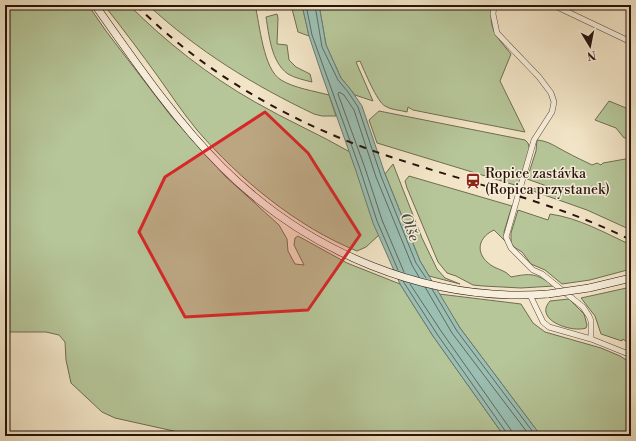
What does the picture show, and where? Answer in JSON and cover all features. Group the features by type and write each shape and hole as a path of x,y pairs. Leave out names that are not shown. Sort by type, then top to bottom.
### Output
{"main road":[{"path":"95,5 170,106 208,152 232,177 294,226 343,254 382,270 414,280 454,289 499,295 548,294 589,288 631,278"}],"street":[{"path":"494,5 493,14 497,33 539,77 551,93 554,102 552,112 534,140 506,237 511,248 533,270 542,274 583,307 591,321 591,338"},
{"path":"553,5 631,42"},
{"path":"530,295 543,322 549,327 591,338 631,355"}],"highlighted area":[{"path":"265,112 308,153 360,235 308,310 185,317 139,232 165,177"}],"green space":[{"path":"5,5 88,5 171,116 226,177 279,225 287,239 288,251 295,264 304,265 294,245 295,238 298,236 347,263 400,284 433,336 504,436 183,436 178,432 115,418 102,412 71,383 66,360 65,342 59,335 46,332 5,332"},
{"path":"104,5 129,5 173,45 221,81 267,109 350,152 379,235 366,247 357,251 313,229 270,200 231,166 197,130 139,50"},
{"path":"148,5 255,5 266,57 275,74 281,80 292,85 329,95 336,116 322,116 314,114 248,79 206,52 167,22"},
{"path":"291,5 302,5 309,36 298,32"},
{"path":"319,5 493,5 491,13 492,27 494,32 511,54 500,81 525,132 413,110 408,107 407,112 387,107 378,99 360,61 356,62 373,101 355,95 341,78 326,45"},
{"path":"277,14 277,44 287,45 289,60 296,67 310,74 312,82 288,74 278,63 272,48 266,17"},
{"path":"609,101 631,110 631,137 624,138 616,128 595,120"},
{"path":"379,111 525,140 528,143 530,150 518,186 377,143 369,120"},
{"path":"537,140 549,143 592,165 597,163 601,165 603,163 631,158 631,230 587,210 533,191 534,188 556,195 558,190 527,179 536,151"},
{"path":"393,164 422,238 437,269 445,278 460,284 429,276 420,261 385,174"},
{"path":"409,176 512,206 504,232 505,241 494,230 483,238 480,248 481,253 488,263 511,277 524,275 538,276 554,286 521,288 473,285 447,273 438,262 407,188 405,181"},
{"path":"518,210 548,220 550,214 571,219 592,226 631,245 631,269 590,280 562,284 545,270 531,264 522,252 511,243 511,233"},
{"path":"631,287 631,345 623,339 622,341 601,334 595,316 581,298"},
{"path":"439,294 521,304 533,323 545,332 601,348 620,356 631,363 631,436 541,436 460,328"},
{"path":"569,299 584,314 587,325 586,328 572,329 564,327 556,324 546,314 546,308 550,301"}],"water":[{"path":"302,5 319,5 326,45 341,78 362,106 385,174 420,261 460,328 541,436 504,436 433,336 400,284 373,223 309,36"}],"railway":[{"path":"136,5 163,30 221,75 284,112 317,128 385,155 541,203 601,226 631,240"}],"place":[{"name":"Ropice zastávka (Ropica przystanek)","path":"473,181"}],"water label":[{"name":"Olše","path":"410,227"}]}
